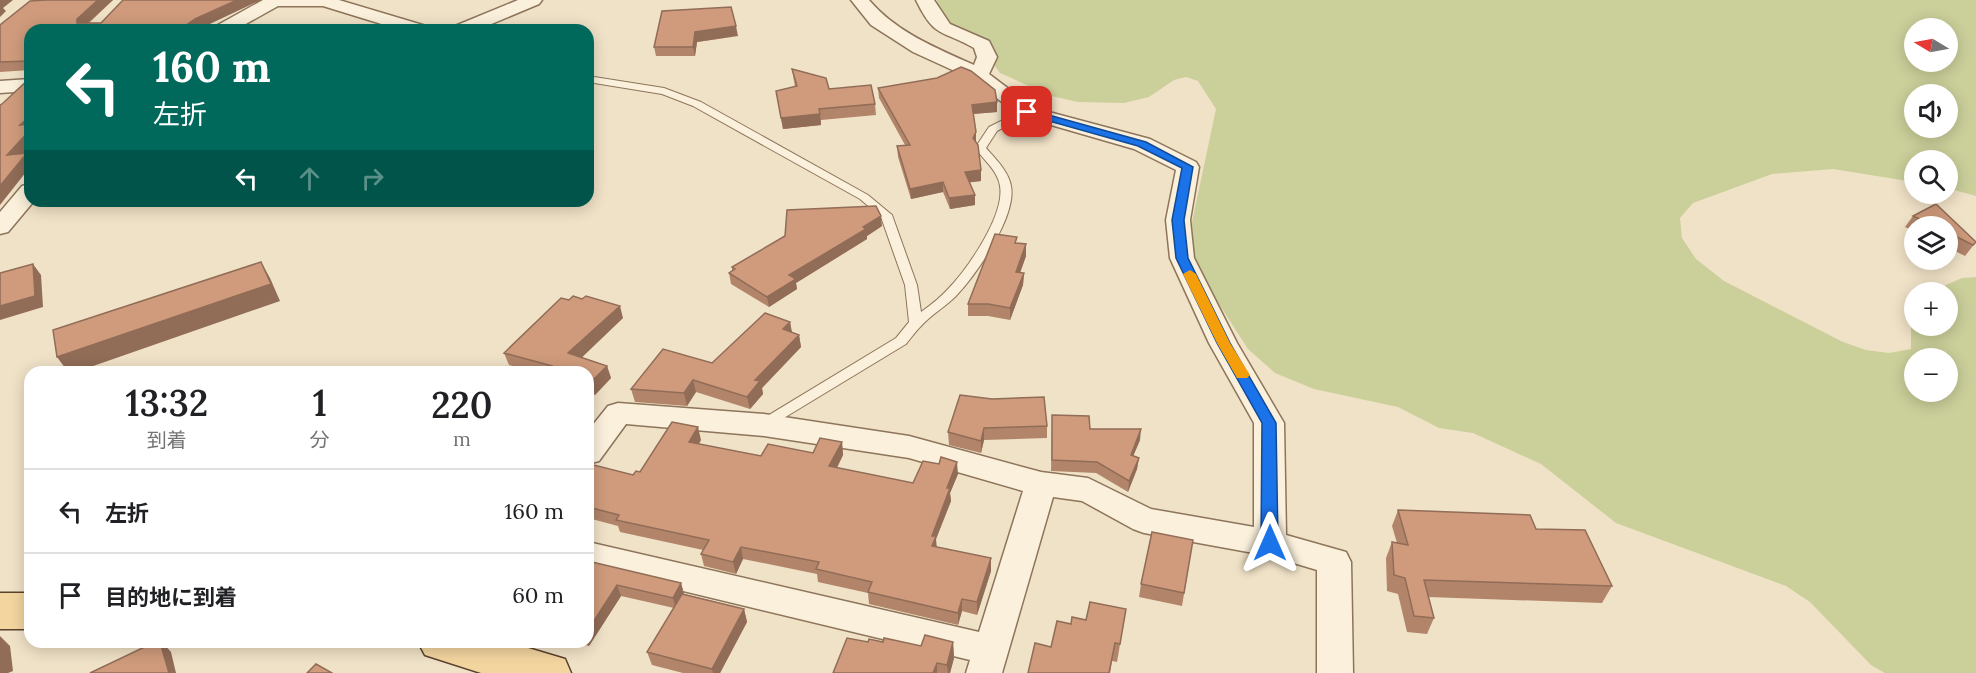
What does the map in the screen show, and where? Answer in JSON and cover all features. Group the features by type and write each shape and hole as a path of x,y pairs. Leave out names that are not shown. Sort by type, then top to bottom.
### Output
{"main road":[{"path":"0,611 24,611"},
{"path":"465,648 549,673"}],"street":[{"path":"478,24 533,0"},
{"path":"860,0 877,21 920,48 979,75 1027,112 1142,144 1188,167 1178,220 1182,258 1223,343 1269,423 1270,543"},
{"path":"925,0 934,20 940,27 982,45 987,57 979,75"},
{"path":"233,24 275,1 324,1 400,24"},
{"path":"0,87 24,85"},
{"path":"0,108 24,88"},
{"path":"0,226 24,198"},
{"path":"594,445 618,413 764,425 909,447 1041,484 1088,490 1144,520 1270,543 1334,562 1335,673"},
{"path":"594,557 987,661 1041,484"}],"lane":[{"path":"594,79 663,91 697,104 864,197 885,215 911,285 916,323"},
{"path":"764,425 901,341 916,323 953,292 975,262 1001,218 1006,187 994,164 980,148 993,129 1027,112"}],"green space":[{"path":"937,0 1976,0 1976,196 1958,191 1958,150 1904,150 1904,180 1833,169 1772,174 1693,203 1680,218 1682,238 1696,259 1724,281 1843,342 1866,350 1889,353 1904,350 1904,402 1958,402 1958,348 1911,348 1911,336 1958,336 1958,282 1953,282 1962,278 1976,277 1976,673 1885,673 1871,665 1810,602 1786,586 1616,523 1541,464 1473,433 1439,428 1398,407 1314,389 1275,373 1248,349 1193,264 1192,222 1216,109 1198,81 1186,77 1174,80 1149,97 1124,103 1078,102 1051,96 1000,73 977,42 939,16"}],"building":[{"path":"98,0 77,19 77,23 101,23 123,0 237,0 188,24 24,24 24,61 0,62 0,25 30,1"},
{"path":"731,7 736,26 695,32 693,47 654,47 662,11"},
{"path":"961,67 971,71 995,90 997,102 972,105 976,132 973,138 978,145 981,170 965,172 975,195 949,198 943,182 910,189 897,146 910,145 878,88 937,78"},
{"path":"792,69 826,78 829,89 871,85 875,104 819,109 820,114 781,118 776,91 797,86"},
{"path":"24,84 24,121 20,125 24,125 24,137 7,155 24,153 24,157 0,186 0,105"},
{"path":"1936,204 1949,216 1913,216"},
{"path":"876,206 881,216 863,227 866,229 789,275 796,279 767,297 729,273 735,269 732,267 785,236 787,210"},
{"path":"1958,225 1976,242 1973,245 1958,238"},
{"path":"995,234 1017,237 1015,243 1026,244 1016,272 1024,273 1010,308 988,304 968,304"},
{"path":"261,262 271,284 57,357 53,330"},
{"path":"33,264 35,296 0,306 0,273"},
{"path":"573,296 582,299 586,296 620,306 568,353 607,366 594,379 594,366 552,366 504,353 561,298 569,300"},
{"path":"765,313 790,322 783,329 799,335 755,380 760,381 747,397 693,380 684,393 631,389 663,349 712,363"},
{"path":"960,395 992,399 1044,397 1047,426 984,428 981,441 948,432"},
{"path":"1052,415 1089,416 1090,429 1141,429 1131,455 1139,458 1129,481 1097,462 1052,460"},
{"path":"672,422 698,427 689,442 761,456 768,444 813,453 820,438 842,442 829,466 913,483 923,461 939,464 941,457 957,462 932,536 936,536 932,546 991,558 977,602 962,599 958,613 868,592 872,582 816,569 819,562 741,547 733,562 701,554 709,540 616,520 619,515 594,509 594,465 633,475 636,471 640,472"},
{"path":"1398,510 1530,515 1536,529 1585,530 1612,586 1424,580 1434,618 1414,616 1405,578 1394,575 1392,542 1408,545"},
{"path":"1152,532 1193,540 1184,593 1141,584"},
{"path":"594,562 681,583 673,598 617,585 594,621"},
{"path":"682,594 744,609 712,669 647,652"},
{"path":"1090,602 1126,609 1120,644 1115,643 1109,673 1028,673 1035,643 1051,647 1057,621 1071,624 1072,617 1086,620"},
{"path":"925,635 953,642 947,665 937,663 933,673 833,673 847,638 883,642 884,638 921,646"},
{"path":"142,648 162,648 169,673 90,673"},
{"path":"316,664 332,673 307,673"}],"slow traffic":[{"path":"1190,274 1223,343 1242,375"}],"route":[{"path":"1027,112 1142,144 1188,167 1178,220 1182,258 1223,343 1262,407 1269,423 1270,543"}]}
